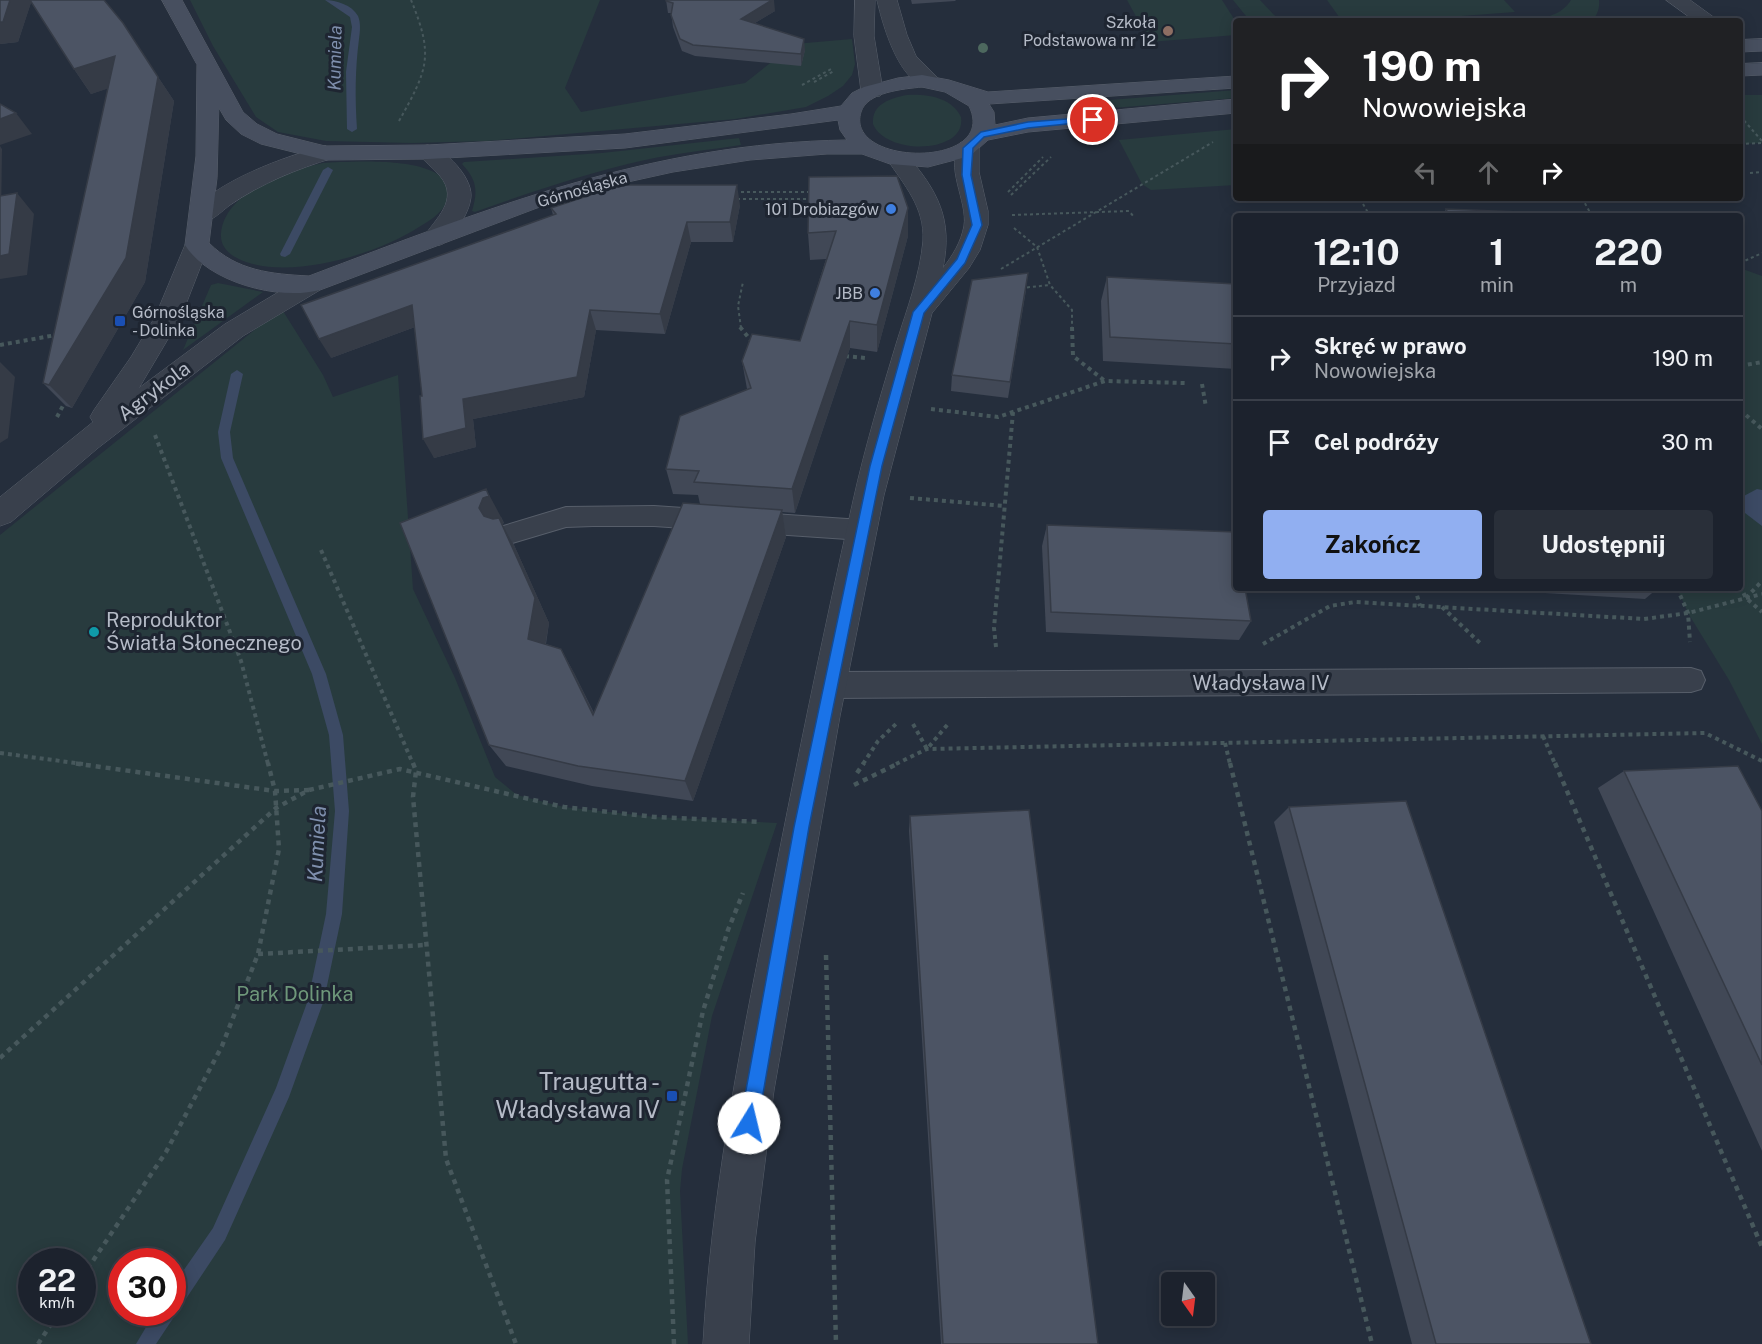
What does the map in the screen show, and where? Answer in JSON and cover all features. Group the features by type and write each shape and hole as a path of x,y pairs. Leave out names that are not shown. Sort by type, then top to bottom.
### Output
{"street":[{"name":"Górnośląska","path":"172,0 206,67 234,115 249,129 269,140 325,153 428,152 626,141 791,122 851,111"},
{"path":"865,0 864,36 872,91"},
{"path":"887,0 892,26 904,54 931,82"},
{"path":"1676,0 1704,18"},
{"path":"1743,46 1762,45"},
{"path":"206,67 210,104 209,136 197,245 208,258 223,269 241,276 288,284 311,284"},
{"path":"1743,70 1762,69"},
{"path":"1233,82 988,98 943,84 899,82 872,91 854,104 848,117 850,129 865,147 898,159 941,158 975,141 1028,125 1233,106"},
{"path":"919,312 962,260 977,225 966,175 984,117 977,102 965,92"},
{"name":"Górnośląska","path":"311,284 558,194 672,165 808,148 865,147"},
{"path":"428,152 455,177 460,191 454,217 435,238"},
{"path":"202,215 249,181 325,153"},
{"path":"726,1344 727,1296 737,1192 768,1007 869,496 919,312 934,244 935,227 918,183 898,159"},
{"name":"Agrykola","path":"88,441 141,364 168,316 197,245"},
{"name":"Agrykola","path":"0,514 88,441 234,330 311,284"}],"lane":[{"path":"509,534 566,517 603,516 654,516 862,530"},
{"name":"Władysława IV","path":"831,685 907,699 1678,680"}],"path":[{"path":"394,130 421,82 428,64 427,43 411,0"},
{"path":"1743,120 1762,142"},
{"path":"992,274 1214,142"},
{"path":"1743,144 1762,142"},
{"path":"973,200 1005,195 1044,156"},
{"path":"1750,172 1762,172"},
{"path":"784,192 819,192"},
{"path":"1363,204 1368,213"},
{"path":"1005,215 1129,211 1134,218"},
{"path":"1007,222 1037,247 1050,285 1072,310 1073,356 1105,381"},
{"path":"1743,262 1762,253"},
{"path":"743,282 737,304 738,321 750,341 756,343"},
{"path":"1015,288 1050,285"},
{"path":"0,345 66,333"},
{"path":"844,356 904,364"},
{"path":"1743,365 1762,362"},
{"path":"928,408 998,417 1105,381 1185,383"},
{"path":"1202,384 1206,407"},
{"path":"56,418 72,393"},
{"path":"996,656 994,628 1014,411"},
{"path":"1743,413 1762,429"},
{"path":"96,1256 166,1152 222,1046 258,954 279,849 275,791 241,661 151,426"},
{"path":"869,496 1005,506"},
{"path":"321,550 416,771 413,797 446,1159 516,1344"},
{"path":"1746,598 1762,581"},
{"path":"1416,591 1420,606"},
{"path":"1678,591 1688,613 1690,641 1678,680"},
{"path":"1742,591 1746,598 1762,612"},
{"path":"1260,646 1330,606 1355,602 1644,619 1688,613 1762,594"},
{"path":"907,699 927,749"},
{"path":"907,699 848,788 927,749 1705,733 1762,761"},
{"path":"1543,736 1762,1247"},
{"path":"1225,743 1372,1344"},
{"path":"0,753 275,791 309,790 400,769 564,807 655,817"},
{"path":"0,1058 276,808 309,790"},
{"path":"674,1344 667,1180 703,1011 728,930 745,887"},
{"path":"258,954 425,945"},
{"path":"826,950 836,1344"},
{"path":"38,1344 50,1326"}],"green space":[{"path":"190,0 600,0 565,88 581,112 745,83 774,60 783,45 852,39 855,64 852,75 843,86 806,107 735,119 487,141 412,143 326,141 278,132 256,117 213,46"},
{"path":"1127,0 1222,0 1233,18 1233,35 1150,42"},
{"path":"1233,0 1260,0 1279,18 1248,18"},
{"path":"1327,0 1504,0 1515,12 1435,18 1340,18"},
{"path":"1571,0 1599,0 1594,18 1540,18 1556,14"},
{"path":"1233,90 1233,98 1076,111 1072,103"},
{"path":"907,95 938,98 957,110 961,117 959,129 952,138 939,144 908,146 893,142 881,134 873,124 875,111 889,100"},
{"path":"1743,95 1762,95 1762,143 1743,144"},
{"path":"1233,129 1233,185 1151,190 1142,184 1119,140"},
{"path":"739,138 741,145 669,155 623,165 559,183 475,212 472,211 475,186 471,175 462,164 464,162 602,153"},
{"path":"378,162 422,168 439,175 447,187 446,203 434,217 401,237 380,247 330,262 280,268 257,265 237,258 227,251 223,245 221,233 225,218 246,194 276,177 323,163"},
{"path":"1743,269 1762,276 1762,744 1729,680 1688,613 1678,591 1743,591"},
{"path":"218,283 263,292 183,350 211,285"},
{"name":"Park Dolinka","path":"283,311 323,375 333,397 398,375 413,589 455,678 495,777 517,795 564,807 655,817 777,823 712,1016 682,1169 680,1191 688,1344 0,1344 0,535 263,323"}],"water":[{"path":"1757,489 1762,490 1762,526 1745,513 1743,496"}],"building":[{"path":"0,0 10,0 3,22 0,22"},
{"path":"30,0 104,0 123,23 158,77 126,258 49,385 43,383 115,56 74,69"},
{"path":"666,0 772,0 741,19 804,39 801,54 693,45 680,39 671,15 673,3"},
{"path":"0,104 16,113 0,119"},
{"path":"897,176 908,208 877,325 850,321 792,489 694,482 699,471 666,469 680,416 751,388 742,361 752,334 800,341 836,231 808,233 809,177"},
{"path":"620,185 737,185 730,222 687,222 660,314 590,310 577,377 463,399 466,428 423,439 420,396 422,396 412,305 319,339 301,305 556,214 551,208"},
{"path":"17,193 9,254 0,256 0,196"},
{"path":"1446,209 1547,213 1448,213"},
{"path":"1028,273 1010,382 952,375 972,280"},
{"path":"1107,277 1233,284 1233,344 1110,337"},
{"path":"486,489 489,496 483,498 479,508 484,516 499,518 535,598 528,639 561,649 593,715 683,503 782,510 685,781 578,766 489,745 400,523"},
{"path":"1047,525 1233,532 1233,591 1246,591 1251,621 1051,612"},
{"path":"1738,766 1762,811 1762,1065 1624,771"},
{"path":"1406,801 1591,1344 1436,1344 1289,807"},
{"path":"1029,810 1098,1344 943,1344 910,816"}],"waterway":[{"name":"Kumiela","path":"329,0 349,11 354,16 356,27 350,72 352,129"},
{"name":"Kumiela","path":"285,254 328,170"},
{"name":"Kumiela","path":"186,1283 219,1234 283,1091 316,1000 334,914 342,811 336,735 319,674 227,458 224,432 237,374"},
{"name":"Kumiela","path":"145,1344 157,1326"}],"place":[{"name":"Szkoła Podstawowa nr 12","path":"1168,31"},
{"name":"101 Drobiazgów","path":"891,209"},
{"name":"JBB","path":"875,293"},
{"name":"Górnośląska - Dolinka","path":"120,321"},
{"name":"Reproduktor Światła Słonecznego","path":"94,632"},
{"name":"Traugutta - Władysława IV","path":"672,1096"}],"route":[{"path":"749,1123 802,827 876,466 919,312 962,260 977,225 976,212 966,175 968,148 981,135 1028,125 1093,120"}]}
